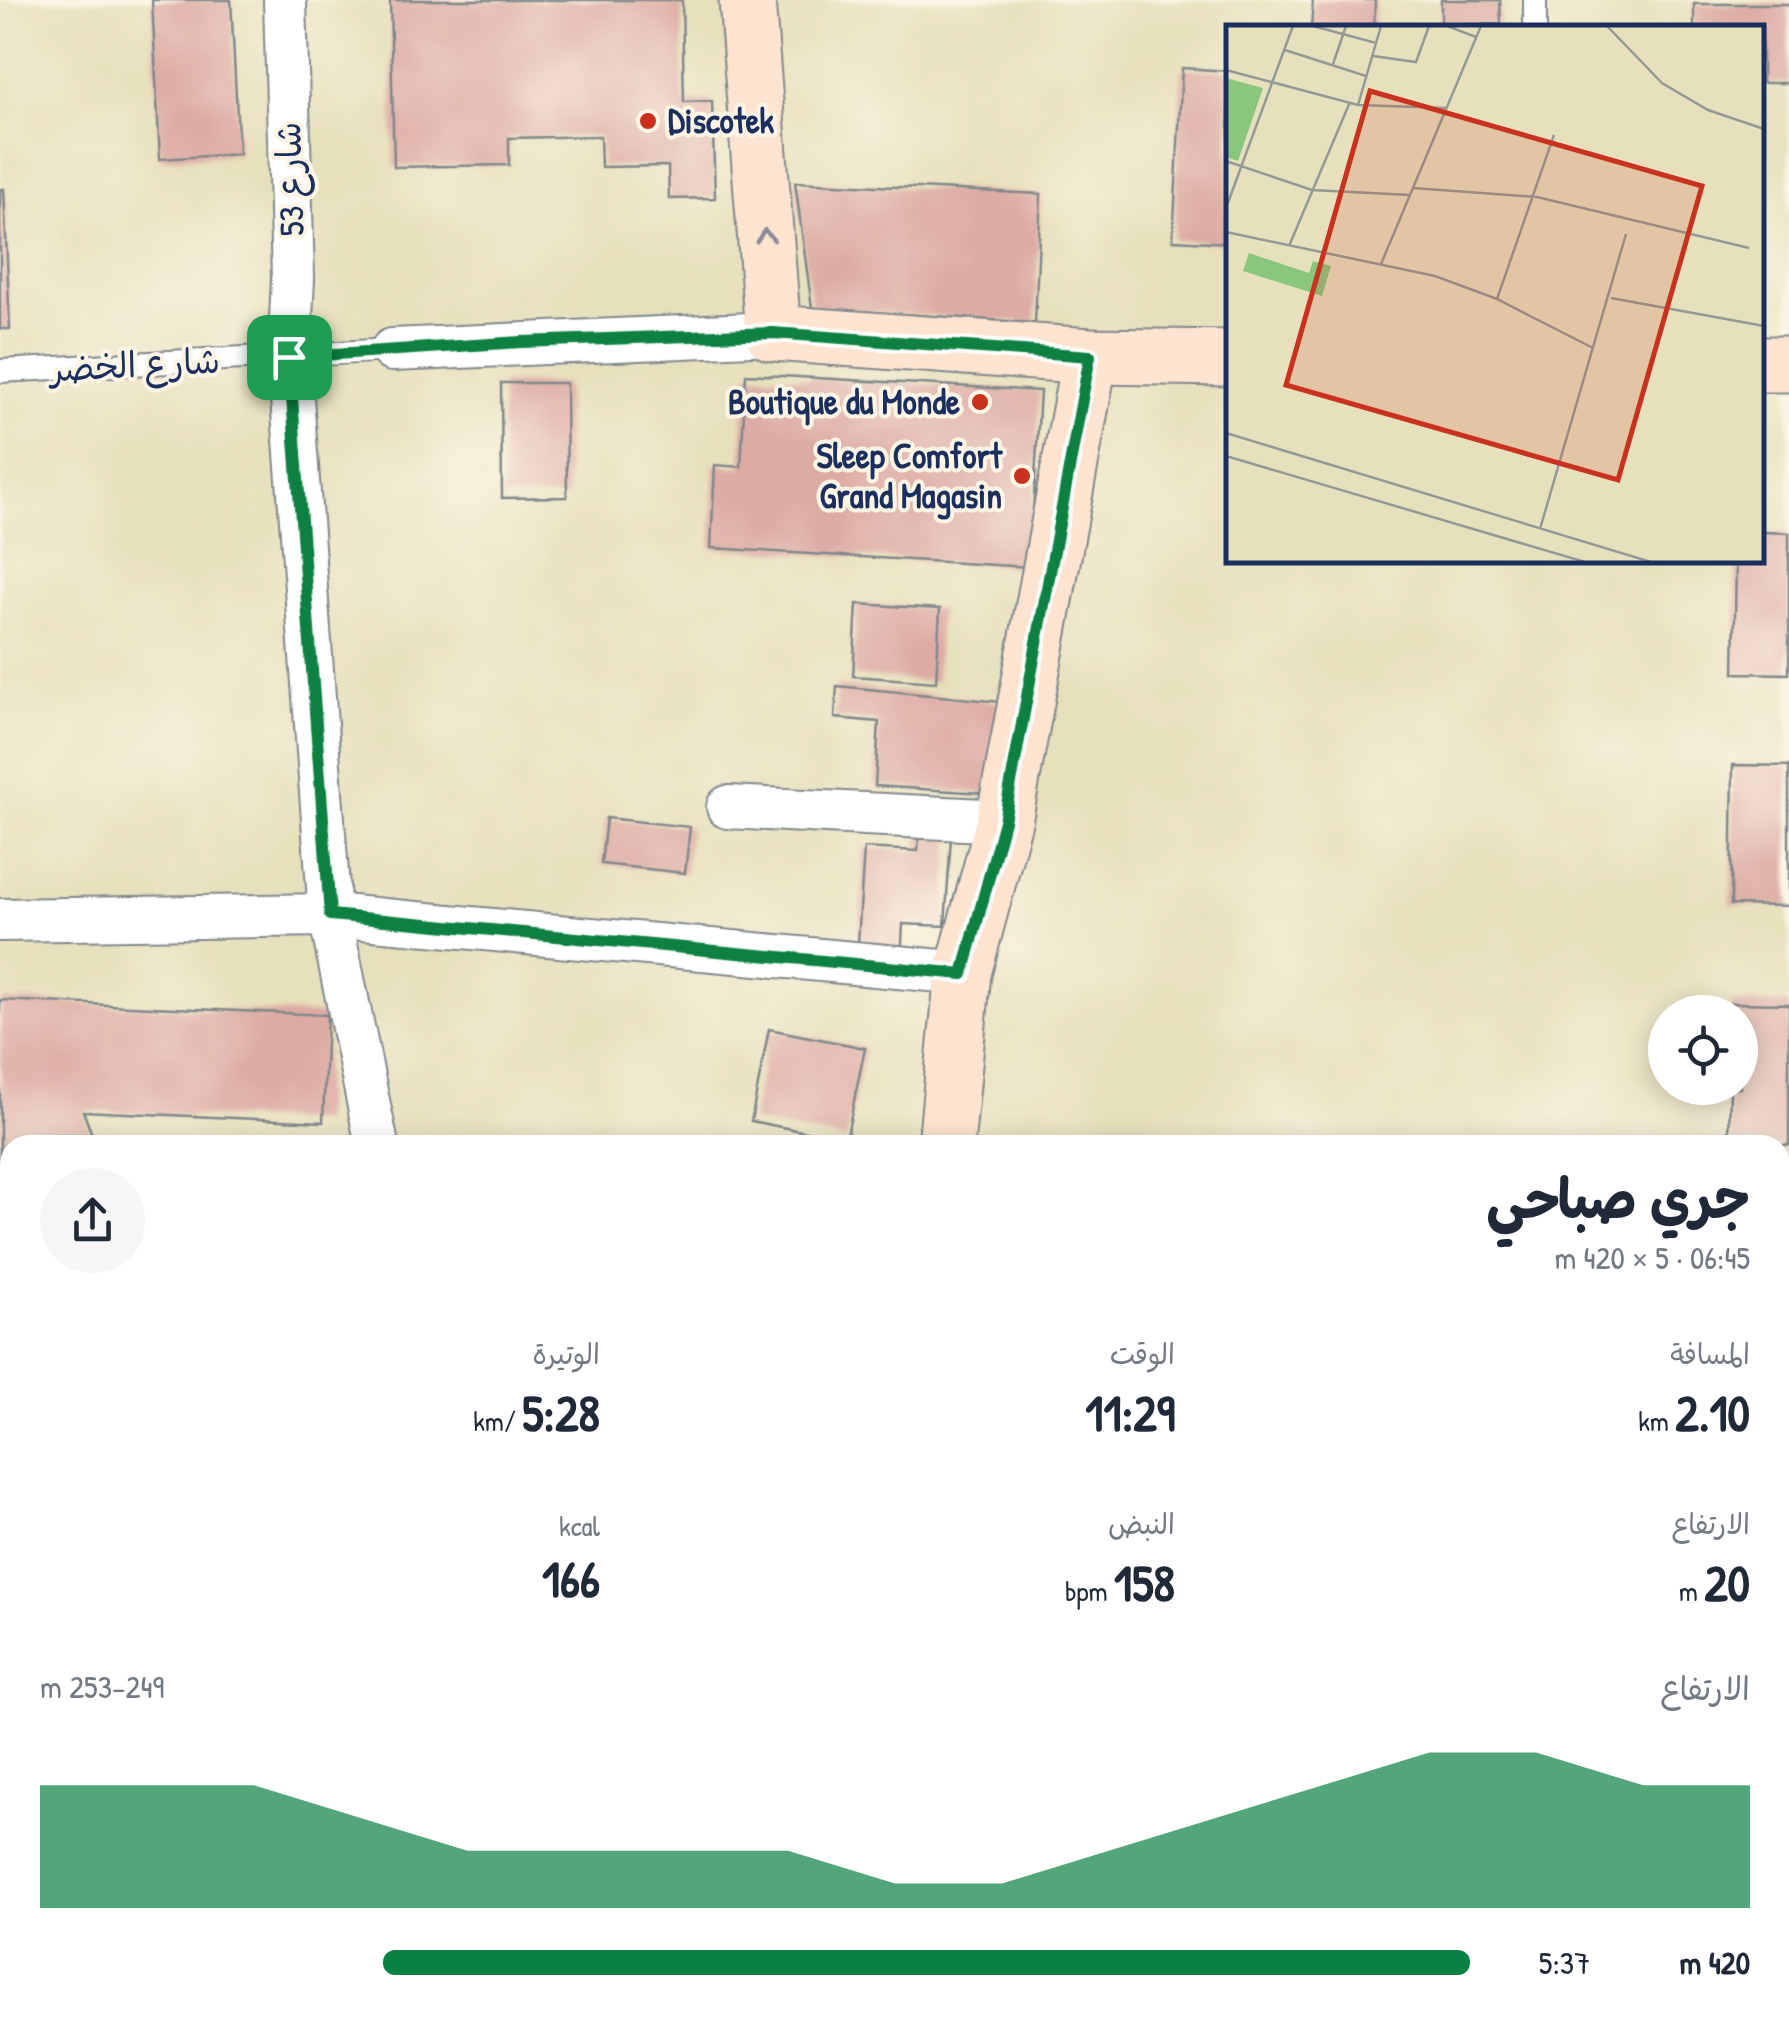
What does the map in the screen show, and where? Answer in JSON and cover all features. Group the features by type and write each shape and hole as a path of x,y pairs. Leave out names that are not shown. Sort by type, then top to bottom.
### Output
{"street":[{"name":"شارع 53","path":"285,0 293,279 289,357 330,915 374,1135"},
{"path":"747,0 773,333"},
{"name":"شارع الخضر","path":"392,350 773,333 1090,356 1226,358"},
{"path":"947,1135 963,974 1004,821 1090,356"},
{"path":"728,807 1004,821"},
{"path":"0,920 330,915 963,974"}],"lane":[{"name":"شارع الخضر","path":"0,371 392,350"}],"building":[{"path":"152,0 231,0 239,154 160,159"},
{"path":"390,0 682,0 684,102 712,101 715,198 669,199 668,166 601,167 600,136 509,138 509,165 394,167"},
{"path":"1313,0 1375,0 1374,25 1311,25"},
{"path":"1441,0 1500,0 1501,24 1441,25"},
{"path":"1694,4 1789,4 1789,83 1764,83 1764,25 1694,25"},
{"path":"1182,68 1226,71 1226,243 1173,240"},
{"path":"795,182 1041,194 1035,323 812,308"},
{"path":"0,189 4,189 10,329 0,329"},
{"path":"746,374 1040,391 1030,567 711,548 715,465 741,467"},
{"path":"501,383 566,383 567,497 502,498"},
{"path":"1764,532 1789,533 1789,674 1734,673 1736,562 1764,562"},
{"path":"857,604 940,609 936,682 853,676"},
{"path":"837,686 1012,703 997,794 875,786 879,722 835,718"},
{"path":"1733,765 1789,766 1789,906 1731,905"},
{"path":"606,818 690,827 685,873 601,864"},
{"path":"920,819 952,822 945,926 903,924 901,961 857,958 864,848 918,851"},
{"path":"0,1000 327,1015 323,1122 83,1111 92,1135 0,1135"},
{"path":"1758,1003 1789,1004 1789,1135 1729,1135 1730,1105 1758,1105"},
{"path":"769,1029 865,1048 847,1135 821,1135 751,1121"}],"place":[{"name":"Discotek","path":"648,121"},
{"name":"Boutique du Monde","path":"980,402"},
{"name":"Sleep Comfort Grand Magasin","path":"1022,476"}],"route":[{"path":"773,333 1090,356 1004,821 963,974 330,915 289,357 522,342 773,333"}]}
